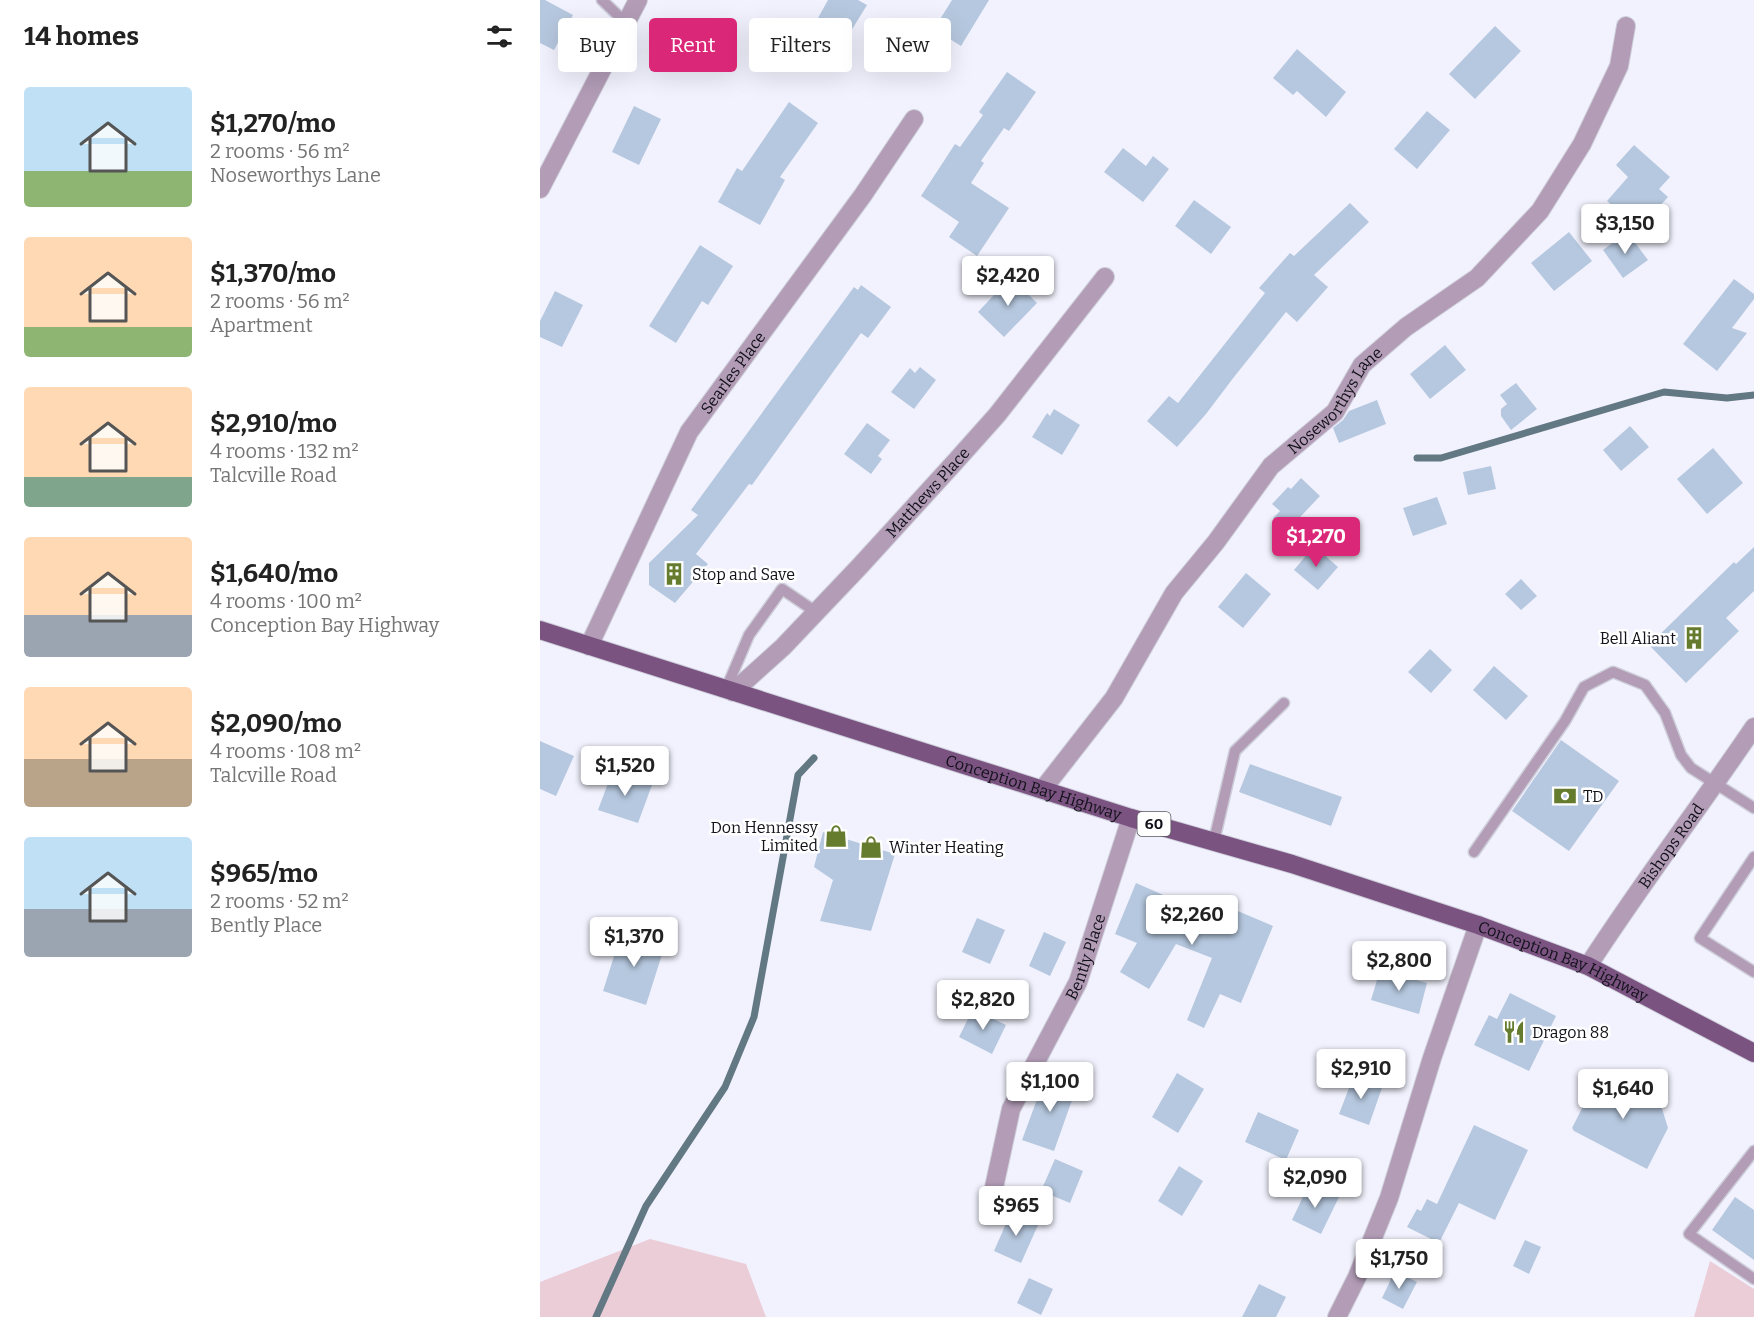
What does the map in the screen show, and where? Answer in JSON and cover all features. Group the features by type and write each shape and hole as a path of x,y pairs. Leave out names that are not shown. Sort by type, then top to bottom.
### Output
{"main road":[{"name":"Conception Bay Highway","path":"540,630 1131,818 1292,864 1478,925 1588,966 1754,1053"}],"street":[{"path":"629,18 638,0"},
{"name":"Noseworthys Lane","path":"1043,789 1114,698 1174,593 1216,543 1271,466 1335,412 1362,364 1406,327 1477,278 1540,211 1582,144 1619,66 1626,26"},
{"path":"540,189 601,72"},
{"name":"Searles Place","path":"589,646 689,432 862,195 914,119"},
{"name":"Matthews Place","path":"729,691 783,647 861,566 997,415 1105,277"},
{"name":"Bishops Road","path":"1588,966 1754,727"},
{"name":"Bently Place","path":"993,1192 1011,1109 1078,982 1131,818"},
{"path":"1337,1317 1357,1276 1389,1198 1432,1058 1478,925"}],"lane":[{"path":"602,0 621,18"},
{"path":"729,691 749,635 782,589 816,612"},
{"path":"1474,852 1565,721 1584,687 1613,672 1645,685 1665,713 1681,755 1691,768 1754,808"},
{"path":"1214,841 1234,751 1284,703"},
{"path":"1754,857 1700,938 1754,972"},
{"path":"1754,1151 1689,1234 1754,1279"}],"shaded area":[{"path":"650,1239 746,1264 766,1317 540,1317 540,1282"},
{"path":"1710,1261 1754,1289 1754,1317 1694,1317"}],"building":[{"path":"540,0 545,0 573,15 571,18 558,18 558,43 554,50 540,43"},
{"path":"828,0 858,0 867,5 852,29 852,18 818,18"},
{"path":"952,0 989,0 961,46 951,40 951,18 941,18"},
{"path":"1495,26 1521,51 1475,99 1449,74"},
{"path":"1297,49 1346,92 1326,117 1297,91 1293,95 1273,78"},
{"path":"1007,72 1036,92 1009,131 1004,128 981,161 984,163 971,183 1009,208 977,256 949,237 959,222 921,196 955,144 960,147 983,115 979,112"},
{"path":"789,102 818,123 780,177 785,180 760,225 718,202 737,168 742,171"},
{"path":"634,106 661,119 639,165 612,152"},
{"path":"1427,111 1450,130 1417,169 1394,149"},
{"path":"1634,145 1670,177 1659,189 1668,197 1639,229 1607,201 1628,177 1616,165"},
{"path":"1123,148 1146,166 1153,156 1169,169 1143,202 1104,172"},
{"path":"1194,200 1231,227 1211,254 1175,226"},
{"path":"1350,203 1369,222 1314,275 1328,287 1297,322 1286,312 1206,414 1177,447 1147,421 1169,396 1178,403 1265,293 1259,288 1290,253 1294,256"},
{"path":"1569,232 1592,261 1554,291 1531,263"},
{"path":"1627,232 1648,260 1623,278 1603,250"},
{"path":"700,245 733,266 708,305 702,301 676,343 649,326"},
{"path":"1011,277 1037,303 1004,337 978,312"},
{"path":"1734,279 1754,294 1754,299 1732,328 1747,333 1717,371 1683,344"},
{"path":"861,285 891,307 868,338 861,333 752,485 749,484 696,554 708,564 675,603 649,585 649,563 698,515 691,510 854,287 858,290"},
{"path":"555,291 583,305 562,347 540,337 540,321"},
{"path":"1445,345 1466,370 1430,399 1410,374"},
{"path":"920,367 936,380 914,409 891,392 910,368 915,373"},
{"path":"1516,383 1537,409 1511,430 1501,416 1501,409 1507,404 1500,395"},
{"path":"1377,400 1386,424 1339,443 1333,428 1349,411"},
{"path":"1054,409 1080,425 1062,455 1032,437 1047,413 1050,416"},
{"path":"867,423 890,440 878,456 882,459 871,474 844,454"},
{"path":"1630,426 1649,447 1621,471 1603,450"},
{"path":"1713,448 1743,483 1707,514 1677,479"},
{"path":"1491,466 1496,489 1468,495 1463,472"},
{"path":"1301,478 1320,496 1287,531 1273,518 1280,511 1272,504 1288,487 1291,489"},
{"path":"1437,497 1447,524 1413,536 1403,508"},
{"path":"1314,546 1338,567 1318,590 1294,570"},
{"name":"Bell Aliant","path":"1754,547 1754,591 1726,618 1739,631 1686,683 1649,645 1734,562 1736,564"},
{"path":"1246,573 1271,594 1243,628 1218,607"},
{"path":"1521,579 1537,596 1521,610 1505,594"},
{"path":"1430,649 1452,670 1431,693 1408,672"},
{"path":"1494,666 1528,696 1506,720 1473,690"},
{"name":"TD","path":"1561,740 1619,781 1569,851 1512,811"},
{"path":"540,741 574,756 556,796 540,789"},
{"path":"1250,764 1342,797 1331,826 1239,792"},
{"path":"613,770 652,785 638,823 598,810"},
{"path":"823,832 895,854 871,931 820,921 833,880 814,867"},
{"path":"1136,883 1186,905 1187,903 1229,919 1233,909 1273,926 1241,1003 1220,994 1204,1028 1187,1020 1212,958 1176,944 1149,989 1120,972 1137,943 1115,934"},
{"path":"977,918 1005,930 990,964 962,952"},
{"path":"622,931 665,945 646,1005 603,991"},
{"path":"1044,932 1066,942 1050,976 1029,966"},
{"path":"1380,970 1427,983 1419,1014 1371,1000"},
{"name":"Dragon 88","path":"1510,993 1556,1016 1529,1071 1474,1045 1489,1015 1497,1019"},
{"path":"973,1009 1006,1025 992,1054 959,1037"},
{"path":"1601,1071 1660,1102 1668,1128 1647,1169 1572,1128"},
{"path":"1177,1073 1204,1089 1178,1133 1152,1117"},
{"path":"1046,1075 1077,1086 1054,1151 1022,1140"},
{"path":"1354,1075 1383,1085 1369,1125 1339,1114"},
{"path":"1258,1112 1299,1130 1286,1160 1245,1142"},
{"path":"1474,1125 1528,1150 1495,1220 1459,1203 1439,1243 1407,1227 1417,1209 1421,1211 1427,1199 1437,1204"},
{"path":"1055,1159 1083,1171 1070,1203 1041,1191"},
{"path":"1179,1166 1203,1181 1182,1216 1158,1201"},
{"path":"1309,1184 1339,1197 1321,1234 1292,1220"},
{"path":"1735,1197 1754,1210 1754,1260 1712,1230"},
{"path":"1012,1210 1039,1223 1021,1263 994,1251"},
{"path":"1525,1240 1541,1247 1529,1274 1513,1266"},
{"path":"1395,1271 1417,1282 1403,1309 1382,1298"},
{"path":"1029,1278 1053,1289 1041,1315 1017,1303"},
{"path":"1259,1284 1286,1297 1276,1317 1242,1317"}],"waterway":[{"path":"1417,458 1441,458 1664,392 1727,398 1754,395"},
{"path":"596,1317 646,1206 725,1087 754,1017 798,775 814,758"}],"place":[{"name":"Stop and Save","path":"674,574"},
{"name":"Bell Aliant","path":"1694,638"},
{"name":"TD","path":"1565,796"},
{"name":"Don Hennessy Limited","path":"836,836"},
{"name":"Winter Heating","path":"871,847"},
{"name":"Dragon 88","path":"1514,1032"}]}
